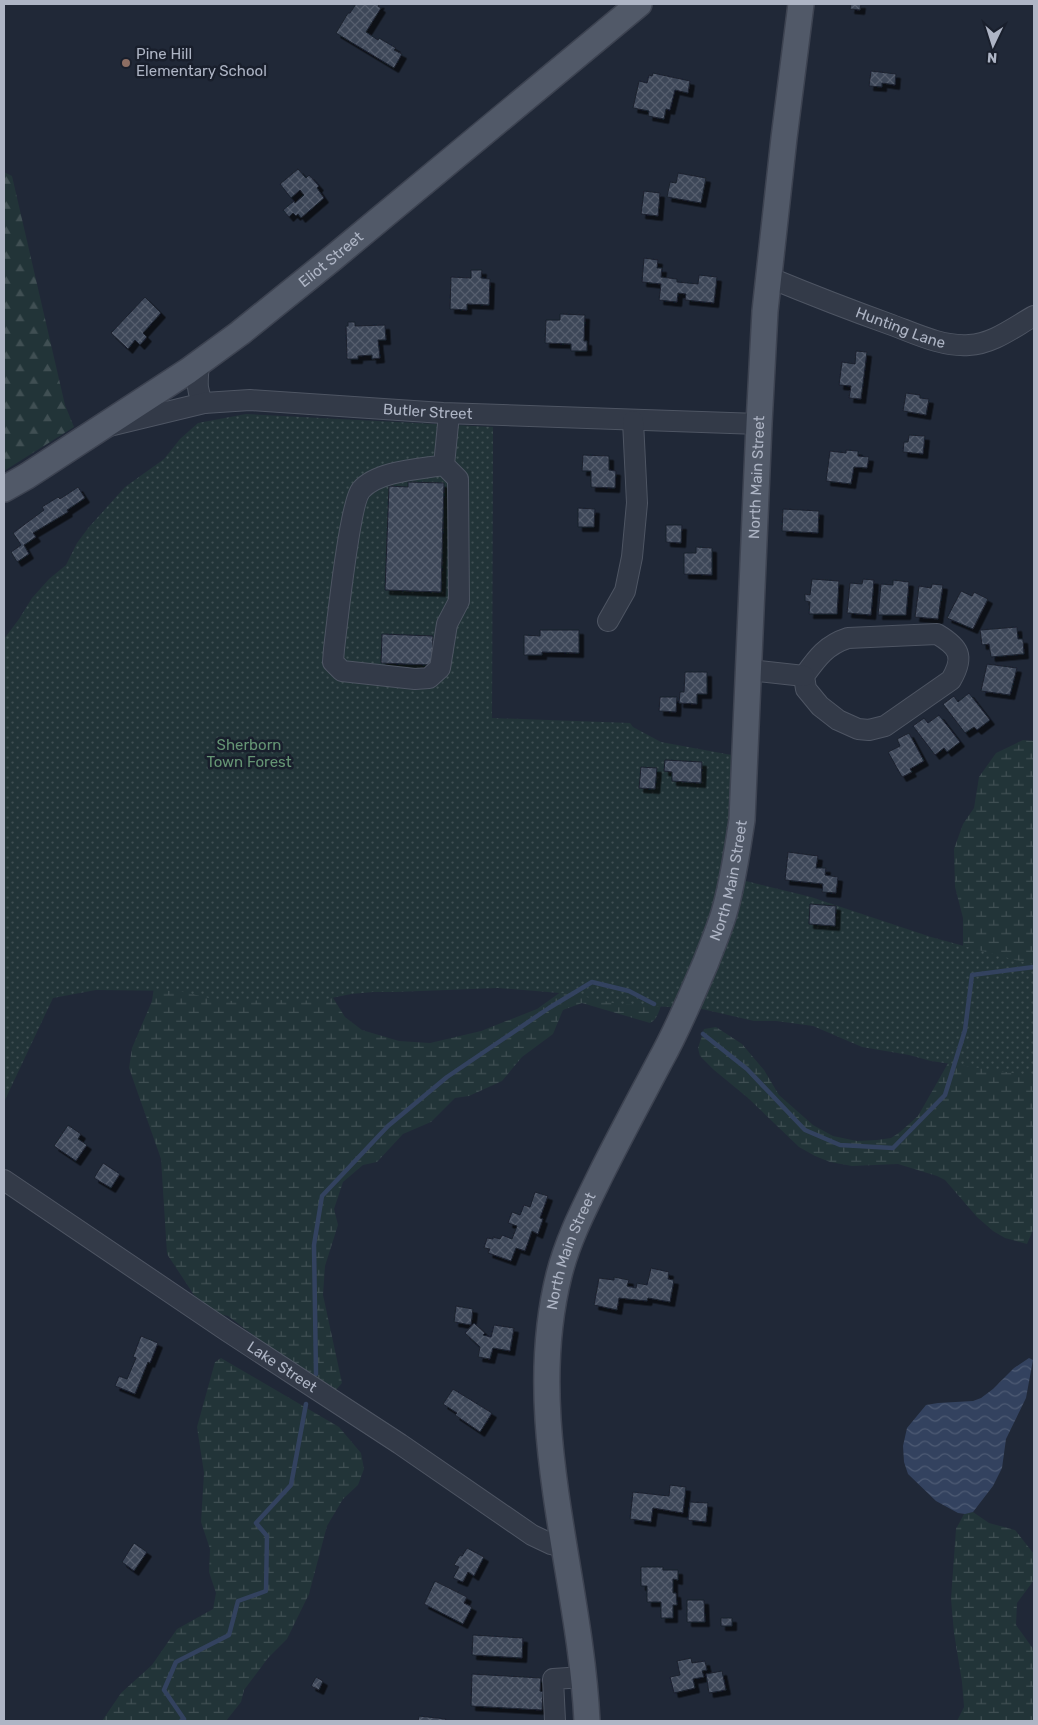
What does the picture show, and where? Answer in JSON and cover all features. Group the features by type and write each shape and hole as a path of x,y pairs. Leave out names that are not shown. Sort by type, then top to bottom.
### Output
{"main road":[{"name":"Eliot Street","path":"4,489 100,428 240,333 639,4"},
{"name":"North Main Street","path":"587,1721 584,1677 575,1609 554,1482 548,1394 549,1338 556,1292 570,1240 584,1207 661,1060 692,996 725,911 732,881 742,820 758,424 768,277 801,4"}],"street":[{"name":"Hunting Lane","path":"768,277 855,312 948,344 969,345 991,340 1034,316"},
{"path":"198,363 197,386 199,396 204,403"},
{"name":"Butler Street","path":"100,428 204,403 250,400 449,414 758,424"},
{"path":"444,465 449,414"},
{"path":"608,621 625,591 632,557 638,503 633,420"},
{"path":"444,465 458,479 459,601 447,624 440,668 429,678 415,679 342,671 333,662 334,649 353,513 360,491 379,477 444,465"},
{"path":"937,634 952,643 958,654 958,668 951,680 885,726 869,730 858,729 845,723 820,706 806,690 804,676 820,654 835,642 848,638 937,634"},
{"path":"749,670 804,676"},
{"name":"Lake Street","path":"4,1180 227,1331 400,1444 532,1535 551,1544 564,1547"},
{"path":"555,1721 553,1679 584,1677"}],"green space":[{"path":"4,172 12,176 65,405 74,427 4,471"},
{"name":"Sherborn Town Forest","path":"246,414 493,427 492,718 630,723 633,727 661,742 737,756 742,880 811,897 931,937 1034,965 1034,1076 931,1061 909,1055 862,1047 813,1026 776,1021 754,1021 702,1009 618,1004 572,994 498,988 373,992 351,994 317,1001 222,1001 179,991 96,990 53,998 4,1102 4,639 32,598 49,579 66,565 77,543 89,527 125,487 164,459 180,439 198,423"},
{"path":"1023,740 1034,741 1034,1228 1027,1244 1005,1238 993,1231 977,1217 945,1180 937,1176 898,1164 852,1166 830,1162 799,1147 748,1098 714,1070 700,1056 698,1048 704,1029 716,1027 742,1044 764,1070 779,1095 813,1125 833,1136 857,1141 891,1138 918,1116 951,1058 963,946 963,918 955,887 954,849 963,824 974,808 979,777 996,753"},
{"path":"164,914 325,985 345,1017 362,1030 399,1041 430,1043 481,1031 537,1009 597,966 664,995 658,1015 650,1023 582,1003 563,1010 553,1034 522,1057 502,1081 469,1096 455,1098 431,1122 403,1134 377,1162 363,1165 343,1182 334,1209 338,1225 325,1266 323,1295 342,1383 336,1390 299,1369 228,1316 219,1314 194,1295 167,1254 161,1159 129,1068 132,1048 152,1001"},
{"path":"221,1358 339,1427 361,1453 364,1469 358,1485 343,1499 327,1526 309,1594 287,1639 268,1658 244,1690 241,1702 226,1721 102,1721 121,1693 152,1665 177,1629 213,1609 216,1593 209,1572 210,1549 201,1522 204,1473 197,1427 215,1362"},
{"path":"973,1512 989,1523 1015,1530 1034,1554 1034,1580 1017,1603 1016,1625 1034,1650 1034,1721 957,1721 964,1707 951,1599 956,1529 964,1514"}],"water":[{"path":"1029,1358 1033,1360 1026,1398 1006,1439 1002,1468 993,1486 973,1512 958,1513 936,1501 908,1474 904,1462 903,1446 907,1428 926,1405 973,1401 981,1398 1014,1368"}],"building":[{"path":"356,4 380,4 378,6 381,8 366,32 396,48 394,50 402,54 394,68 336,33"},
{"path":"851,4 861,4 860,10 850,9"},
{"path":"871,71 896,74 895,85 882,83 882,87 869,86"},
{"path":"653,73 690,81 688,93 675,90 670,110 666,109 664,119 648,116 649,111 633,108 639,81 647,83 649,75 652,76"},
{"path":"298,169 306,178 309,175 319,186 317,188 324,198 301,218 298,214 296,216 293,213 289,217 283,210 304,195 300,190 291,198 280,184"},
{"path":"678,173 706,178 701,203 667,197 670,182 676,183"},
{"path":"644,191 660,193 658,216 641,214"},
{"path":"644,258 658,260 657,268 662,268 661,277 677,279 677,282 698,284 699,275 717,277 714,303 685,300 686,294 678,293 677,302 659,300 661,284 642,282"},
{"path":"471,270 482,270 481,278 490,279 489,305 467,304 467,310 450,309 451,277 471,278"},
{"path":"145,297 161,313 143,333 147,337 140,345 135,340 128,349 111,333"},
{"path":"560,314 585,315 584,341 587,341 587,351 571,351 571,344 545,343 546,320 560,320"},
{"path":"348,322 355,322 355,326 385,325 386,340 378,340 380,358 372,359 372,355 358,356 358,359 347,359 346,326 348,326"},
{"path":"856,351 867,352 861,399 849,398 851,386 839,385 842,362 855,364"},
{"path":"906,393 920,395 920,398 929,399 926,415 903,411"},
{"path":"909,435 925,436 923,454 903,452 904,442 908,442"},
{"path":"846,450 858,451 858,456 869,457 867,468 854,467 851,484 826,481 830,451 846,453"},
{"path":"583,455 609,456 609,470 616,471 615,488 591,487 591,471 582,471"},
{"path":"408,482 444,483 441,592 385,590 389,486 408,487"},
{"path":"78,487 85,498 67,510 68,512 33,533 36,537 24,545 29,554 17,562 11,552 21,545 13,533 44,510 42,507 58,497 60,499"},
{"path":"578,508 595,509 594,527 578,527"},
{"path":"783,509 819,511 818,533 782,531"},
{"path":"666,525 682,525 681,543 666,542"},
{"path":"696,547 712,548 712,575 684,574 684,553 696,553"},
{"path":"812,579 839,581 837,614 809,614 810,602 805,601 805,594 810,595"},
{"path":"863,579 874,580 871,615 847,613 850,583 862,584"},
{"path":"893,580 909,582 906,615 878,615 881,584 893,585"},
{"path":"932,584 943,585 938,619 915,617 919,586 931,588"},
{"path":"961,591 972,596 974,592 988,599 973,629 947,618"},
{"path":"1017,627 1018,639 1023,639 1024,654 991,657 989,644 982,645 980,630"},
{"path":"540,630 579,630 579,653 542,652 542,655 524,655 524,635 540,636"},
{"path":"382,634 433,636 432,665 381,663"},
{"path":"987,664 1017,668 1010,695 981,691"},
{"path":"685,672 707,672 707,694 697,694 697,704 679,703 680,692 684,692"},
{"path":"969,693 990,720 977,730 974,727 965,733 943,704 954,696 958,702"},
{"path":"660,697 677,697 676,712 659,711"},
{"path":"939,715 960,742 947,752 944,748 935,755 913,726 924,718 928,723"},
{"path":"909,733 924,761 910,769 912,772 902,777 888,752 900,746 897,739"},
{"path":"665,760 702,762 701,783 672,781 672,772 664,771"},
{"path":"641,767 657,768 655,789 639,788"},
{"path":"788,852 818,856 816,868 826,868 825,875 838,877 836,893 822,892 823,884 785,880"},
{"path":"810,904 836,906 835,926 809,924"},
{"path":"68,1125 81,1134 78,1139 87,1145 76,1161 54,1146"},
{"path":"103,1163 120,1174 111,1188 94,1178"},
{"path":"535,1192 548,1196 540,1218 543,1219 538,1234 532,1231 525,1251 516,1248 511,1261 488,1253 490,1249 484,1248 487,1238 500,1239 502,1235 512,1239 517,1226 508,1223 512,1212 520,1215 524,1205 530,1207"},
{"path":"651,1268 669,1272 668,1279 674,1280 670,1302 648,1298 647,1301 619,1298 617,1310 594,1305 599,1278 614,1280 614,1277 629,1280 627,1286 636,1288 637,1283 647,1285"},
{"path":"456,1306 473,1309 471,1325 454,1322"},
{"path":"474,1323 485,1333 483,1335 491,1337 494,1325 514,1328 510,1351 493,1348 490,1359 478,1357 480,1347 465,1333"},
{"path":"141,1336 158,1343 135,1394 115,1386 119,1376 127,1379 136,1358 133,1357"},
{"path":"453,1389 492,1413 480,1432 455,1415 457,1413 443,1404"},
{"path":"670,1485 686,1487 683,1513 653,1508 651,1522 630,1519 633,1492 669,1496"},
{"path":"690,1502 708,1503 706,1522 688,1520"},
{"path":"134,1543 147,1552 134,1571 122,1562"},
{"path":"467,1548 484,1557 474,1576 468,1572 463,1582 453,1578 459,1567 454,1565"},
{"path":"641,1567 663,1567 663,1570 678,1570 678,1580 673,1579 673,1593 676,1593 677,1605 673,1605 673,1618 661,1618 661,1602 647,1602 647,1586 641,1586"},
{"path":"435,1581 467,1597 464,1603 472,1607 463,1624 424,1604"},
{"path":"687,1600 704,1600 705,1622 687,1622"},
{"path":"721,1618 732,1618 732,1626 721,1626"},
{"path":"473,1635 523,1638 522,1658 472,1655"},
{"path":"691,1658 692,1663 705,1661 707,1670 702,1671 704,1677 693,1679 695,1688 674,1693 670,1677 680,1675 677,1661"},
{"path":"722,1671 726,1690 709,1693 706,1674"},
{"path":"472,1674 541,1678 540,1691 543,1692 542,1710 471,1706"},
{"path":"316,1677 323,1681 319,1690 311,1686"},
{"path":"419,1716 446,1719 445,1721 418,1721"}],"waterway":[{"path":"703,1034 747,1069 805,1130 840,1145 893,1148 945,1095 965,1030 972,975 1034,967"},
{"path":"316,1374 314,1245 322,1196 388,1126 447,1077 549,1008 592,982 629,991 654,1004"},
{"path":"181,1721 184,1719 164,1690 176,1662 229,1635 238,1601 266,1591 267,1536 256,1523 291,1485 306,1404"}],"place":[{"name":"Pine Hill Elementary School","path":"126,63"}]}
